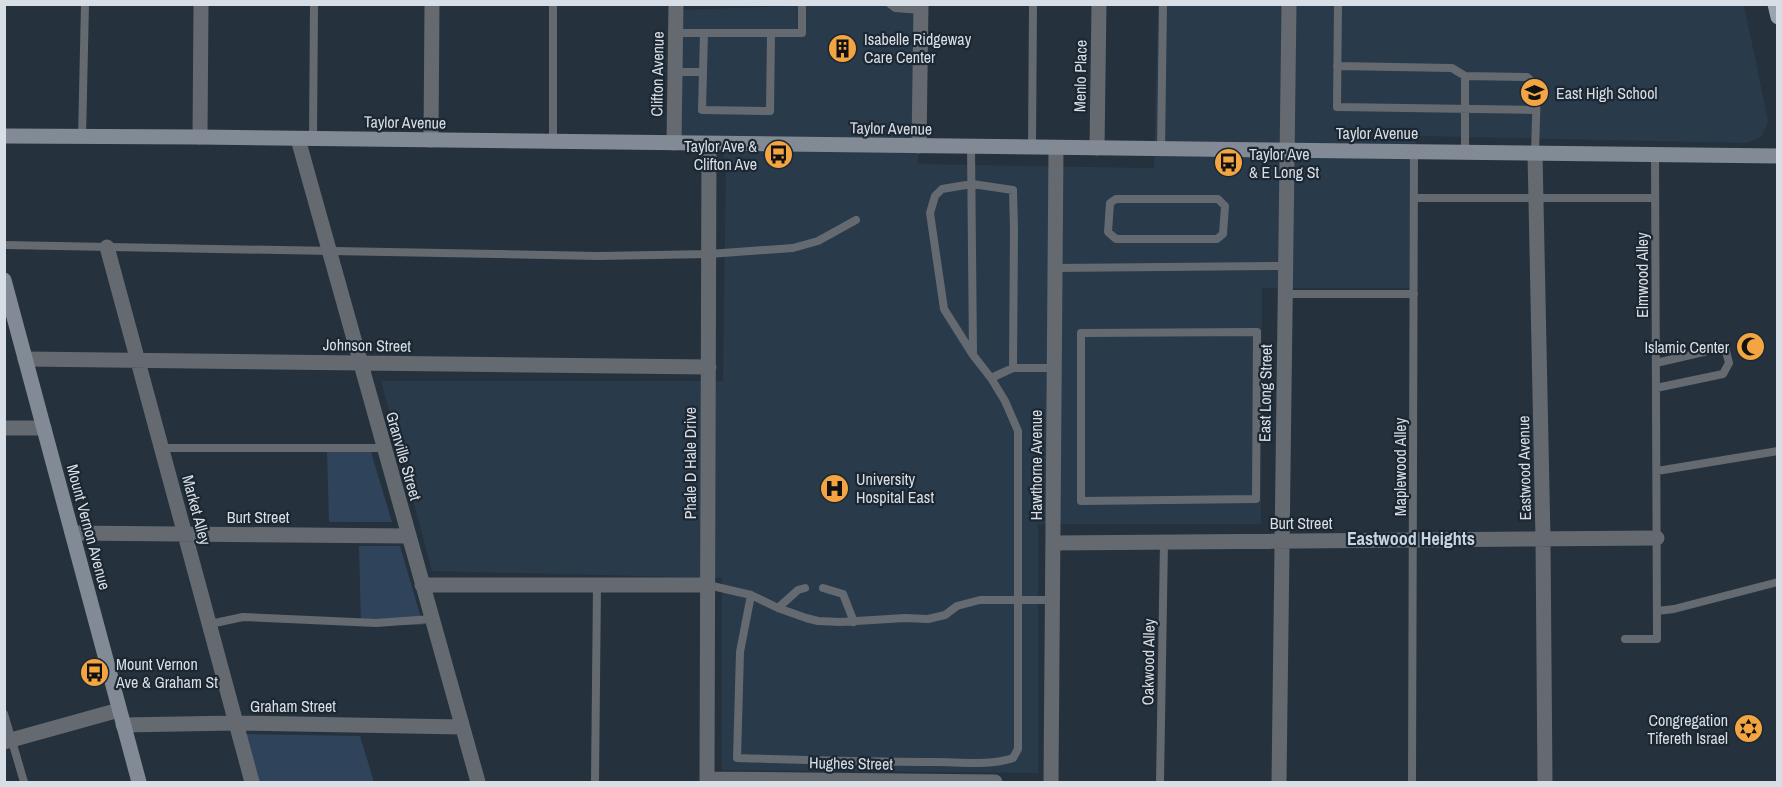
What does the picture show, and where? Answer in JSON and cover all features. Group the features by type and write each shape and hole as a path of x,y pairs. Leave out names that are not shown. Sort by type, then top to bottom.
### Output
{"main road":[{"path":"1775,4 1778,17"},
{"name":"Taylor Avenue","path":"4,136 1778,156"},
{"name":"Mount Vernon Avenue","path":"4,280 139,783"}],"street":[{"path":"200,137 201,4"},
{"path":"431,140 432,4"},
{"name":"Clifton Avenue","path":"674,143 676,4"},
{"name":"Menlo Place","path":"1097,148 1099,4"},
{"name":"East Long Street","path":"1279,783 1288,4"},
{"path":"919,146 921,7"},
{"name":"Granville Street","path":"305,139 328,251 478,783"},
{"name":"Phale D Hale Drive","path":"707,781 709,144"},
{"name":"Hawthorne Avenue","path":"1051,783 1056,148"},
{"name":"Eastwood Avenue","path":"1535,153 1543,539 1545,783"},
{"name":"Market Alley","path":"107,247 252,783"},
{"name":"Johnson Street","path":"25,359 709,367"},
{"path":"4,428 44,428"},
{"name":"Burt Street","path":"72,534 408,536"},
{"name":"Burt Street","path":"1053,543 1657,538"},
{"path":"422,585 708,585"},
{"name":"Graham Street","path":"8,741 121,717 235,723 462,727"},
{"name":"Hughes Street","path":"707,781 995,783"}],"lane":[{"path":"82,138 85,4"},
{"path":"305,139 314,4"},
{"path":"553,4 553,142"},
{"path":"675,33 802,33 802,4"},
{"path":"890,4 895,8 921,7"},
{"path":"1032,147 1033,4"},
{"path":"1161,149 1163,4"},
{"path":"1338,4 1337,107 1536,110"},
{"path":"704,33 702,110 770,111 771,33"},
{"path":"1337,66 1452,68 1465,76 1527,77 1536,86 1535,153"},
{"path":"675,72 703,72"},
{"path":"1465,76 1465,152"},
{"path":"971,147 973,355"},
{"name":"Maplewood Alley","path":"1412,783 1414,151"},
{"name":"Elmwood Alley","path":"1625,639 1657,639 1655,155"},
{"path":"751,595 740,651 737,758 868,762 976,762 1005,761 1013,758 1017,750 1018,431 1005,401 944,309 930,213 935,195 942,189 972,184 1013,190 1013,368"},
{"path":"1414,198 1655,198"},
{"path":"1116,199 1218,199 1224,206 1223,234 1217,239 1165,240 1116,239 1108,232 1110,203 1116,199"},
{"path":"4,245 599,256 709,254 793,248 818,241 856,220"},
{"path":"1055,268 1284,266"},
{"path":"1284,294 1414,294"},
{"path":"1257,332 1256,499 1168,500 1081,501 1082,333 1257,332"},
{"path":"1656,363 1725,347 1730,363 1723,374 1656,388"},
{"path":"991,378 1013,368 1054,368"},
{"path":"162,448 384,448"},
{"path":"1657,471 1778,452"},
{"name":"Oakwood Alley","path":"1160,783 1164,542"},
{"path":"1657,611 1674,609 1778,582"},
{"path":"595,783 597,585"},
{"path":"708,585 751,595 778,608 818,621 928,619 945,615 957,606 980,600 1053,600"},
{"path":"778,608 798,590 805,588"},
{"path":"823,588 843,594 854,622"},
{"path":"210,624 243,617 376,624 432,619"},
{"path":"4,714 8,741 24,783"}],"shaded area":[{"name":"University Hospital East","path":"794,4 916,5 918,164 1154,168 1158,5 1744,5 1768,121 1762,136 1747,143 1416,136 1413,288 1262,288 1261,524 1038,524 1038,773 722,770 722,578 432,571 381,381 723,381 726,161 715,139 680,138 680,10 794,6"},
{"path":"327,451 371,452 392,522 329,522"},
{"path":"359,546 400,546 423,625 361,624"},
{"path":"245,734 360,736 374,782 258,782"}],"place":[{"name":"Isabelle Ridgeway Care Center","path":"843,48"},
{"name":"East High School","path":"1535,93"},
{"name":"Taylor Ave & Clifton Ave","path":"778,155"},
{"name":"Taylor Ave & E Long St","path":"1228,163"},
{"name":"Islamic Center","path":"1750,347"},
{"name":"University Hospital East","path":"835,488"},
{"name":"Mount Vernon Ave & Graham St","path":"95,673"},
{"name":"Congregation Tifereth Israel","path":"1749,729"}],"district":[{"name":"Eastwood Heights","path":"1411,538"}]}
